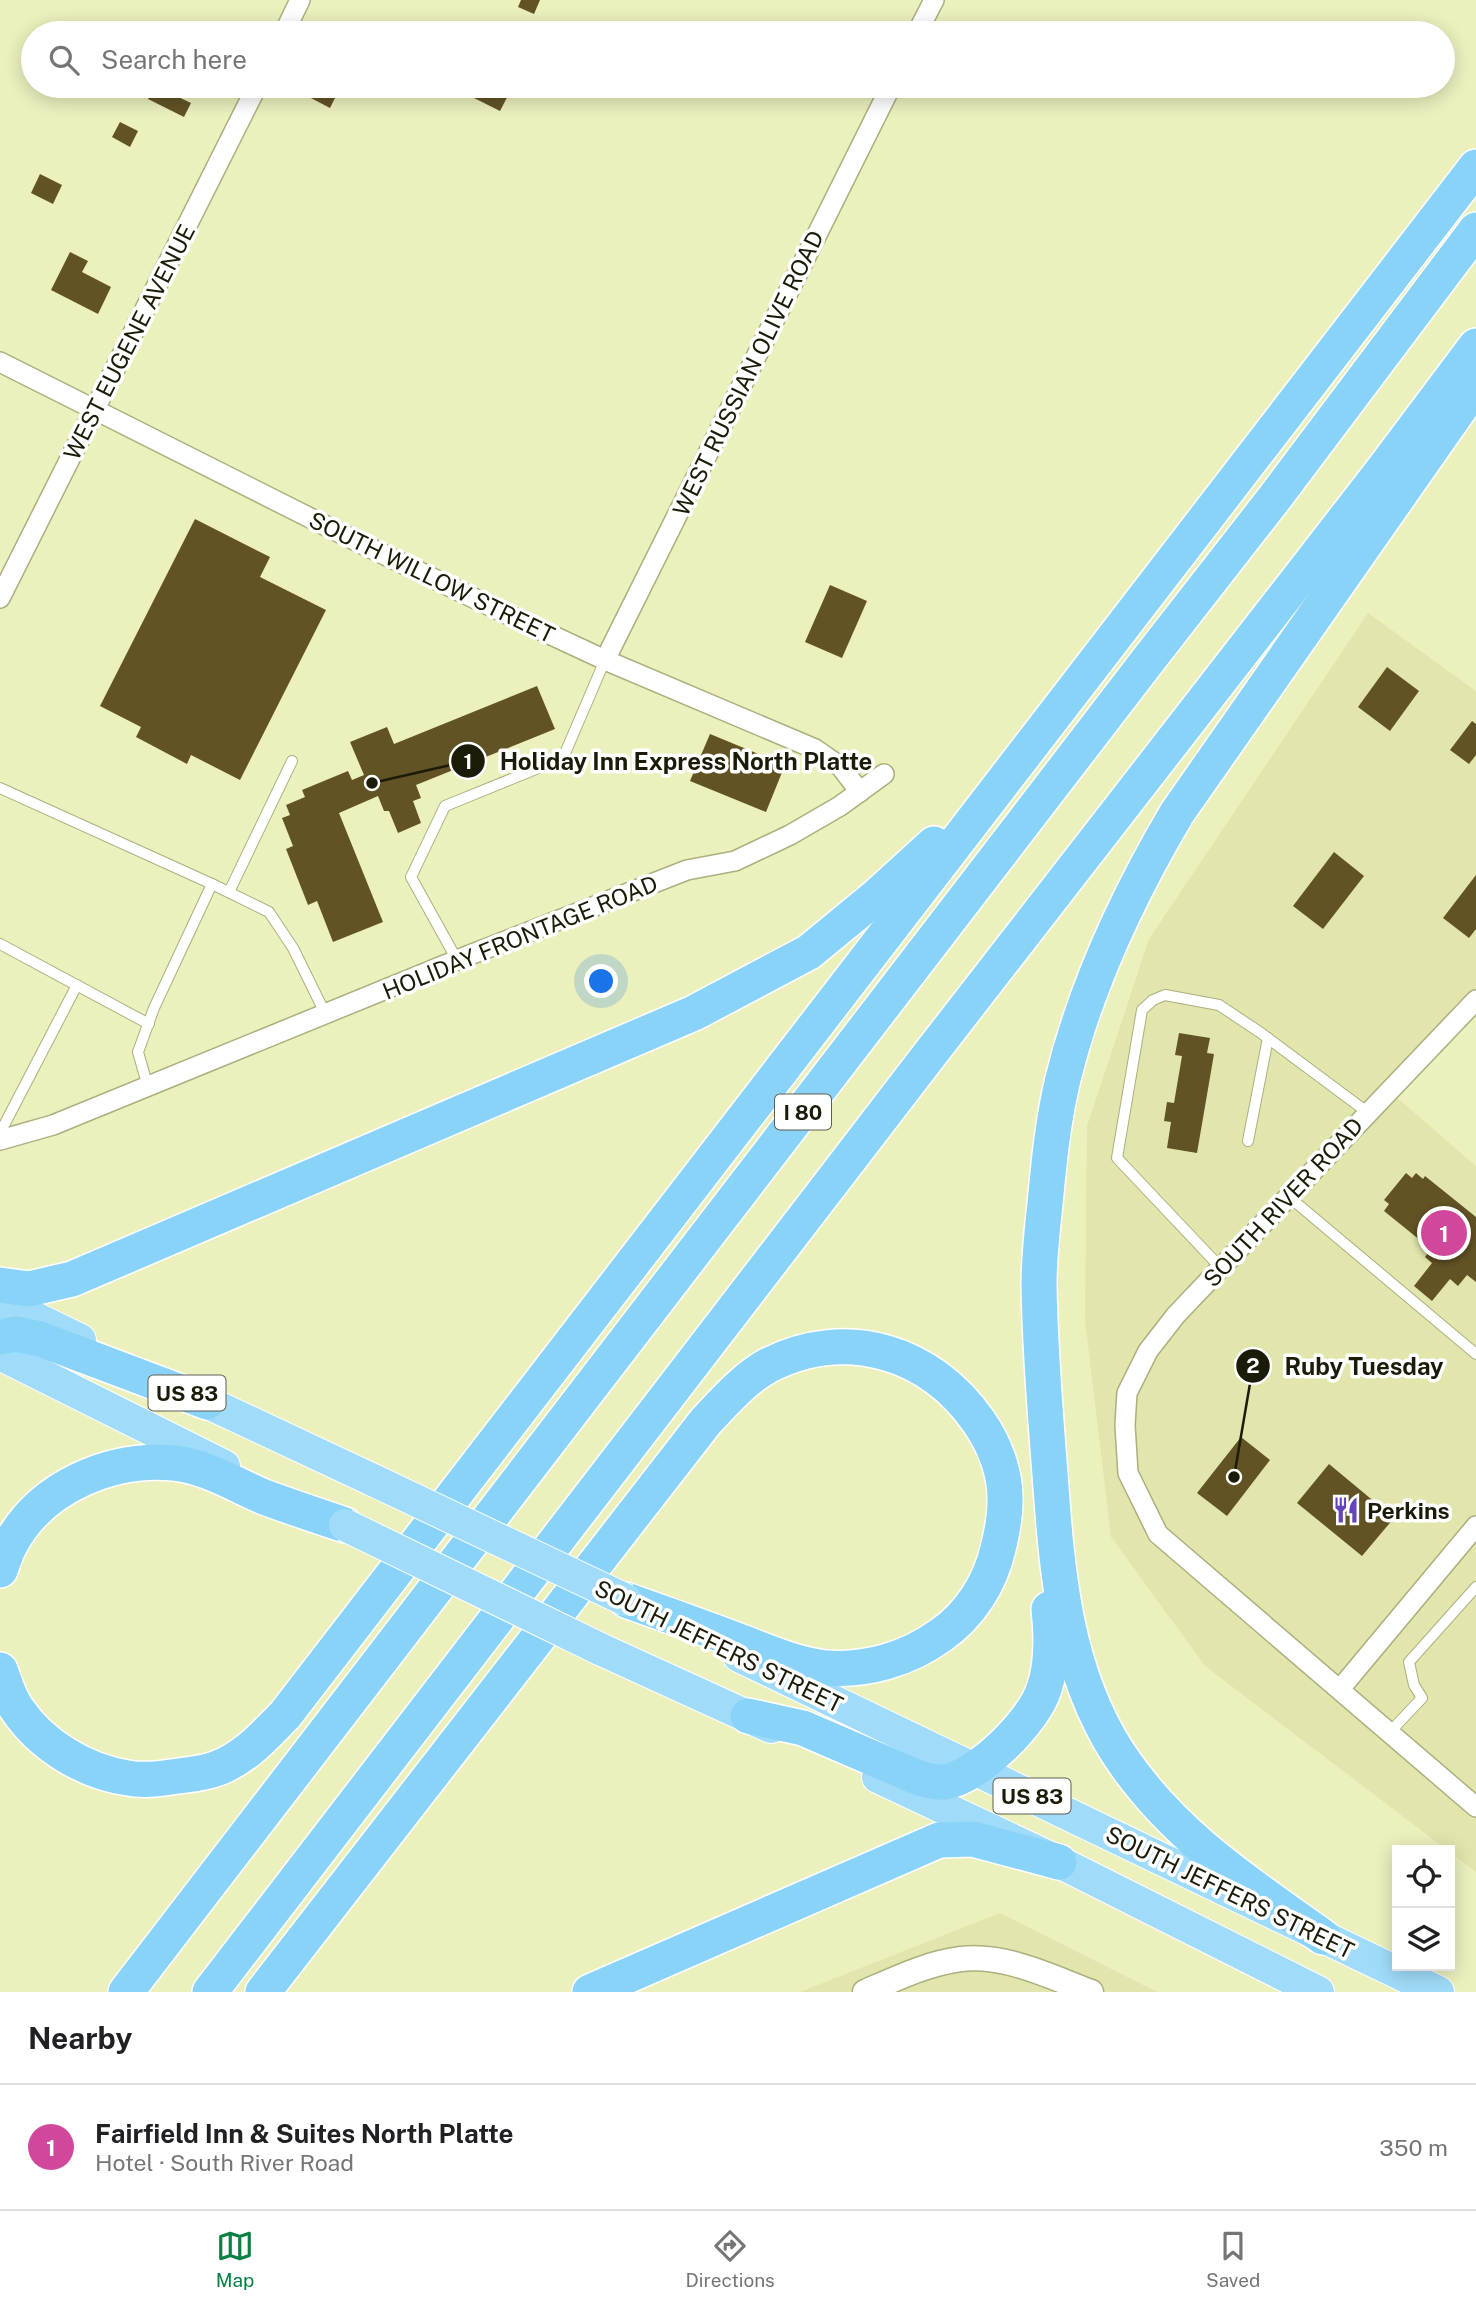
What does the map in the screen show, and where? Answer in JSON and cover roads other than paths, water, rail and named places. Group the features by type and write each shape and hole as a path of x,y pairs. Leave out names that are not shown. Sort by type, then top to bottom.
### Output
{"highway":[{"path":"0,1670 16,1709 37,1733 88,1768 128,1779 193,1775 219,1768 249,1750 285,1715 1476,167"},
{"name":"I 80","path":"126,1992 1276,496 1476,230"},
{"name":"I 80","path":"210,1992 939,1043 1383,471 1476,346"},
{"path":"1323,1937 1220,1863 1160,1808 1118,1752 1083,1681 1062,1602 1055,1550 1043,1393 1039,1283 1053,1130 1063,1078 1095,980 1144,868 1177,813 1476,385"},
{"path":"0,1285 29,1289 72,1279 694,1013 752,983 809,952 877,896 970,807 1058,710"},
{"name":"SOUTH JEFFERS STREET","path":"0,1301 1438,1992"},
{"path":"0,1337 16,1334 40,1339 207,1402"},
{"path":"262,1992 682,1450 736,1390 757,1374 768,1366 798,1354 825,1349 877,1350 904,1358 949,1386 968,1406 995,1450 1005,1500 1003,1530 995,1561 984,1586 955,1626 919,1651 859,1668 827,1668 783,1660 738,1640 626,1600"},
{"name":"US 83","path":"0,1354 600,1649 1059,1863 1318,1992"},
{"path":"748,1716 803,1728 919,1778 936,1782 958,1778 975,1768 1024,1725 1041,1698 1049,1669 1051,1626 1042,1492 1043,1393"},
{"path":"0,1570 10,1544 46,1501 79,1479 107,1469 141,1463 176,1463 345,1525"},
{"path":"590,1992 939,1840 973,1839 1059,1863"}],"street":[{"path":"290,21 300,0"},
{"path":"923,21 934,0"},
{"name":"WEST EUGENE AVENUE","path":"0,598 251,98"},
{"name":"WEST RUSSIAN OLIVE ROAD","path":"606,660 885,98"},
{"name":"SOUTH WILLOW STREET","path":"0,362 372,549 606,660 815,749 841,766 860,792"},
{"name":"HOLIDAY FRONTAGE ROAD","path":"0,1140 53,1125 457,960 687,870 735,861 789,835 860,792 884,774"},
{"name":"SOUTH RIVER ROAD","path":"1340,1689 1158,1534 1128,1473 1125,1425 1127,1393 1148,1351 1176,1315 1476,1000"},
{"path":"1476,1526 1340,1689 1476,1807"},
{"path":"865,1992 887,1987 908,1973 962,1959 1005,1962 1091,1992"}],"lane":[{"path":"457,960 411,877 445,806 564,758 606,660"},
{"path":"229,892 292,761"},
{"path":"0,788 269,912 293,948 326,1015"},
{"path":"148,1087 138,1052 212,884"},
{"path":"0,944 149,1024"},
{"path":"0,1133 77,985"},
{"path":"1221,1268 1117,1158 1142,1010 1153,1000 1165,995 1219,1005 1367,1112"},
{"path":"1248,1141 1268,1038"},
{"path":"1288,1196 1476,1354"},
{"path":"1390,1732 1422,1698 1414,1685 1409,1662 1476,1587"}],"place":[{"name":"Holiday Inn Express North Platte","path":"372,783"},
{"name":"Fairfield Inn & Suites North Platte","path":"1444,1233"},
{"name":"Ruby Tuesday","path":"1234,1477"},
{"name":"Perkins","path":"1346,1510"}]}
